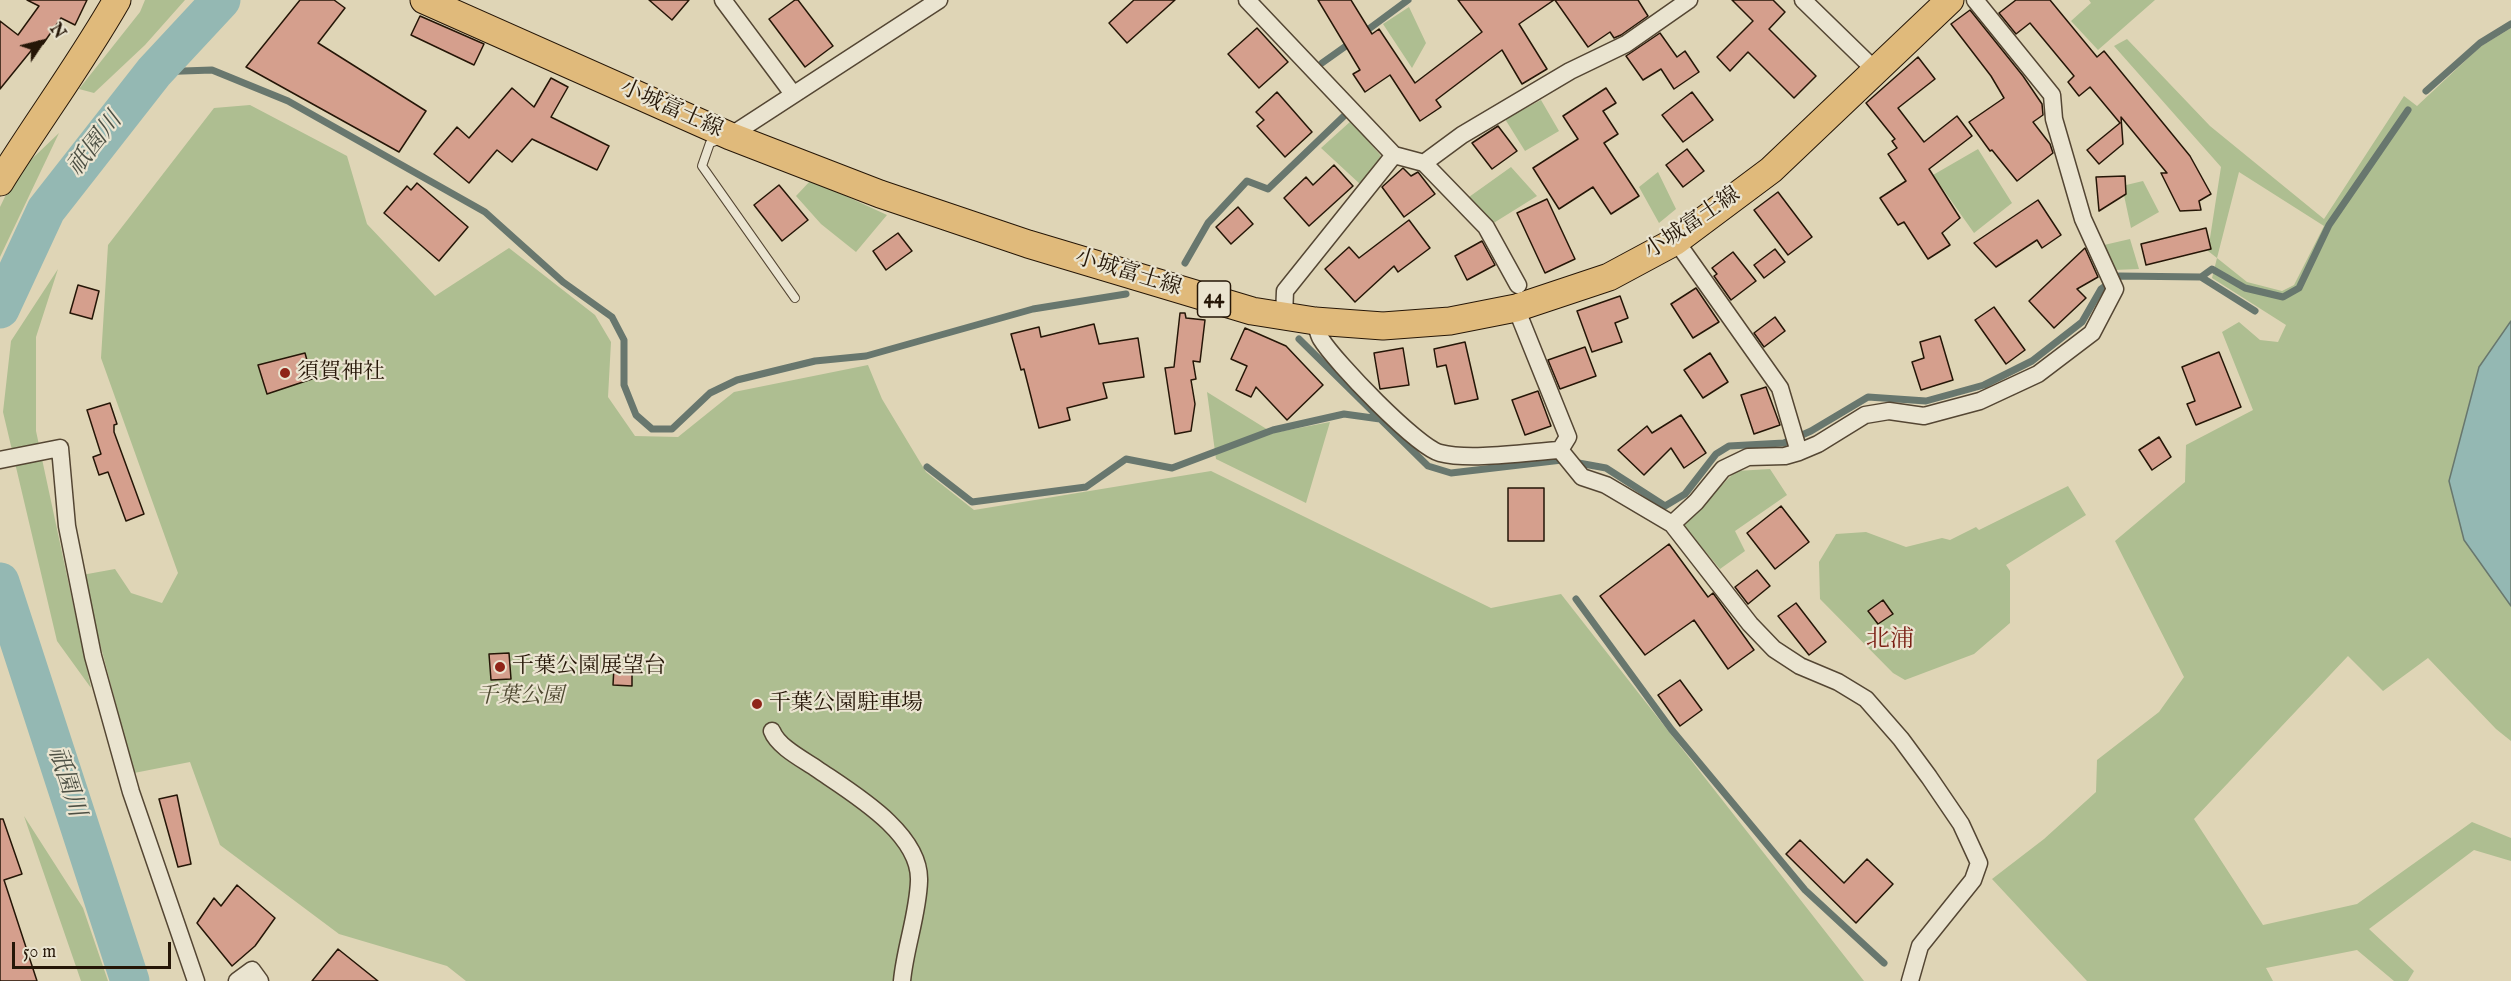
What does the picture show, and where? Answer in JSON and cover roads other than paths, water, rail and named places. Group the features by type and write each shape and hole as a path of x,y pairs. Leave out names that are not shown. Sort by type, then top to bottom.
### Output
{"main road":[{"path":"0,182 47,106 92,44 117,0"},
{"name":"小城富士線","path":"424,0 730,136 880,194 1028,244 1252,311 1315,321 1383,326 1450,321 1517,297 1609,277 1676,241 1771,170 1950,0"}],"street":[{"path":"723,0 793,94"},
{"path":"730,136 939,0"},
{"path":"1246,0 1394,155 1424,163 1486,227 1517,297 1568,437 1560,450"},
{"path":"1424,163 1462,135 1570,71 1626,44 1689,0"},
{"path":"1803,0 1875,70"},
{"path":"1672,524 1696,502 1723,469 1748,457 1785,456 1799,452 1818,444 1865,415 1889,411 1924,416 1980,401 2037,374 2092,333 2115,289 2083,219 2054,118 2052,95 1975,0"},
{"path":"1284,316 1285,291 1394,155"},
{"path":"1676,241 1780,388 1799,452"},
{"path":"1315,321 1320,338 1339,362 1419,442 1440,453 1492,456 1560,450"},
{"path":"0,460 60,448 64,470 67,526 93,656 131,792 196,981"},
{"path":"1560,450 1582,477 1606,484 1672,524 1750,624 1774,649 1800,666 1838,682 1866,699 1901,739 1960,824 1979,863 1972,880 1920,946 1910,981"},
{"path":"772,731 796,754 873,808 901,836 916,860 919,880 902,981"},
{"path":"237,981 252,970 260,981"}],"lane":[{"path":"730,136 710,143 702,166 795,298"}],"water":[{"path":"2511,321 2511,606 2464,540 2449,481 2479,367"}],"waterway":[{"name":"祇園川","path":"0,309 46,210 154,72 221,0"},
{"path":"1362,34 1408,0"},
{"path":"2426,91 2480,43 2511,24"},
{"path":"1322,63 1353,41"},
{"path":"154,72 212,70 288,101 485,212 563,282 612,317 624,340 624,385 636,415 652,429 672,429 710,393 737,380 815,361 866,356 1033,309 1126,294"},
{"path":"2201,277 2212,269 2245,288 2283,297 2299,288 2329,225 2408,110"},
{"path":"1185,263 1208,223 1247,181 1268,189 1344,116"},
{"path":"1299,339 1428,466 1451,473 1562,460 1606,468 1665,506 1685,494 1716,454 1729,446 1784,443 1811,431 1868,397 1926,401 1984,385 2032,361 2082,322 2101,289 2119,276 2201,277 2255,311"},
{"path":"927,467 972,502 1086,487 1126,459 1172,468 1273,430 1344,414 1380,419"},
{"name":"祇園川","path":"0,582 130,981"},
{"path":"1576,599 1671,729 1805,890 1884,963"}],"place":[{"name":"須賀神社","path":"285,373"},
{"name":"千葉公園展望台","path":"500,667"},
{"name":"千葉公園駐車場","path":"757,704"}],"district":[{"name":"北浦","path":"1890,641"}],"park label":[{"name":"千葉公園","path":"520,697"}]}
